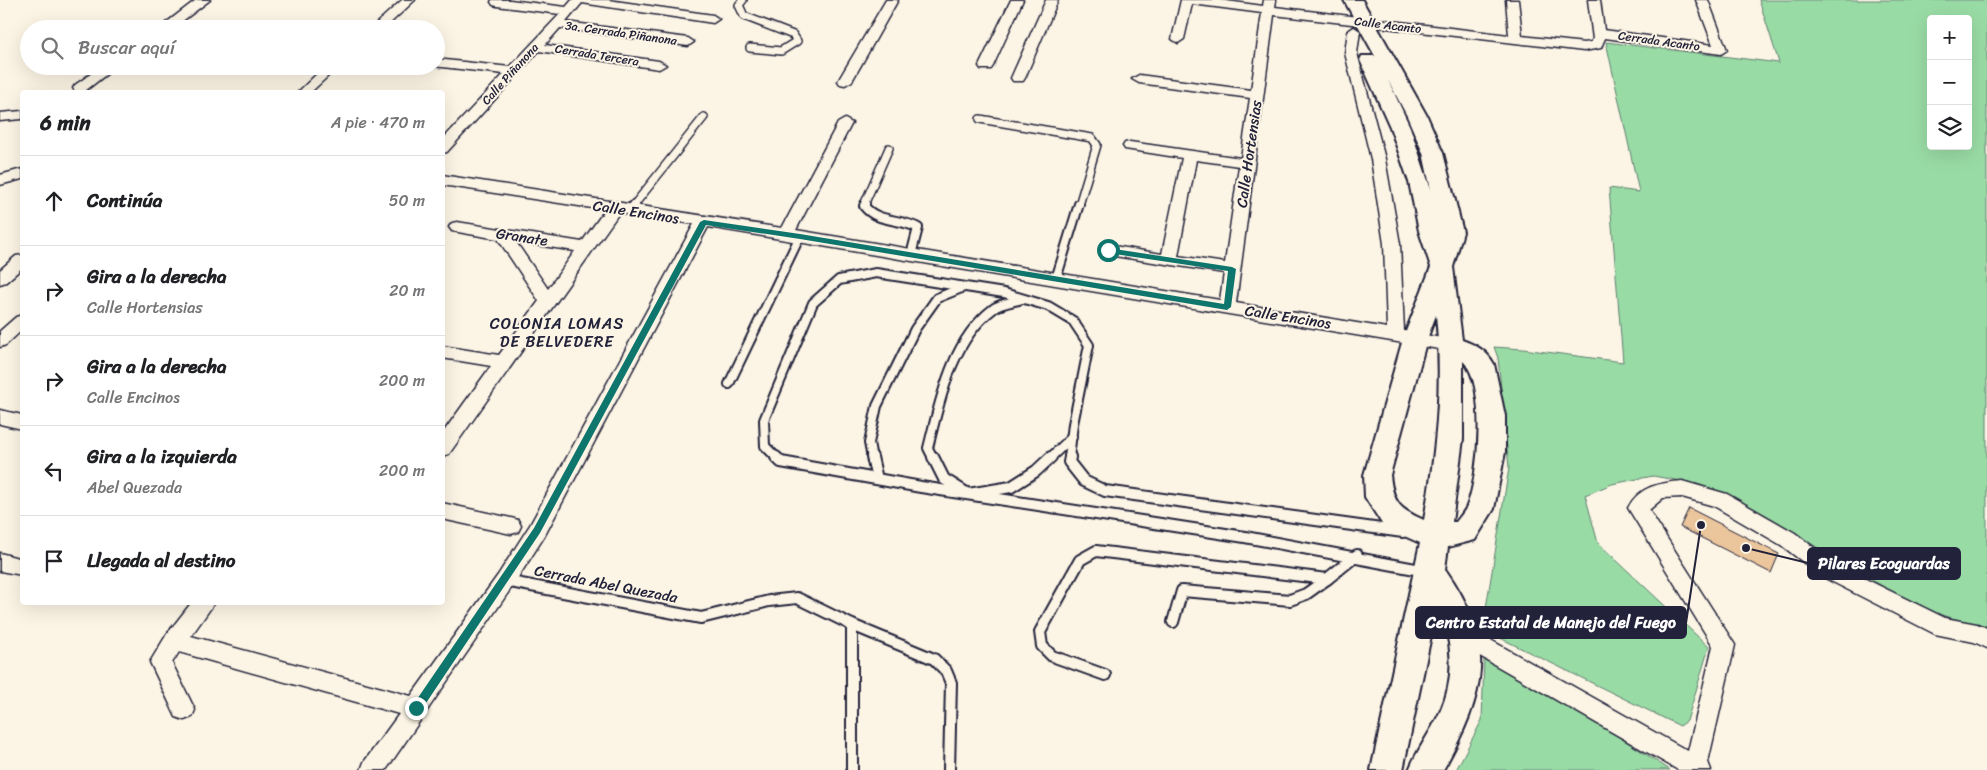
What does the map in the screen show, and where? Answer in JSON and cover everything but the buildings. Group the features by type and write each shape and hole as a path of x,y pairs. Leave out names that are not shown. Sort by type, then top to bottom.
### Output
{"main road":[{"path":"1338,0 1356,25 1400,127 1419,182 1430,231 1442,267 1451,345 1450,439 1430,572 1387,770"},
{"path":"1353,0 1356,25"},
{"path":"1442,267 1405,337 1378,474 1379,497 1394,519 1435,537 1465,532 1480,509 1492,452 1492,416 1482,364 1468,351 1451,345"},
{"path":"1425,770 1448,728 1461,698 1467,669 1464,636 1458,616 1430,572"}],"street":[{"path":"176,20 204,0"},
{"path":"386,20 409,0"},
{"path":"499,0 497,2 568,10"},
{"name":"Calle Piñanona","path":"445,146 554,24 578,0"},
{"path":"583,0 713,19"},
{"path":"844,81 892,0"},
{"path":"986,66 1017,0"},
{"path":"1018,78 1052,0"},
{"path":"1178,39 1189,0"},
{"name":"Calle Acanto","path":"1189,0 1269,5 1356,25 1584,47 1596,45 1599,40 1598,33"},
{"path":"1512,0 1516,40"},
{"path":"1594,0 1598,33"},
{"name":"Cerrada Acanto","path":"1598,33 1721,50 1702,0"},
{"name":"Calle Hortensias","path":"1227,307 1269,5"},
{"name":"3a. Cerrada Piñanona","path":"554,24 688,42"},
{"path":"1356,25 1351,53 1378,159 1405,337"},
{"name":"Cerrada Tercera","path":"535,47 659,65"},
{"path":"445,64 512,72"},
{"path":"80,88 98,75"},
{"path":"306,90 324,75"},
{"path":"1139,79 1257,95"},
{"path":"0,116 20,115"},
{"path":"794,235 845,123"},
{"path":"1130,146 1247,163"},
{"path":"1170,260 1190,156"},
{"path":"0,180 20,175"},
{"name":"Calle Encinos","path":"445,181 617,213 704,222 794,235 1451,345"},
{"path":"445,445 586,248 617,213"},
{"path":"372,770 505,581 537,531 704,222"},
{"name":"Granate","path":"457,227 586,248"},
{"path":"503,234 548,302"},
{"path":"1108,250 1232,269"},
{"path":"0,278 20,262"},
{"path":"0,341 20,323"},
{"path":"445,352 503,362"},
{"path":"0,417 20,422"},
{"path":"1464,636 1698,768 1724,645 1638,508 1658,491 1682,489 1720,500 1788,539 1828,570 1942,627 1977,633 1987,638"},
{"path":"445,512 511,526"},
{"path":"0,562 20,567"},
{"path":"184,710 161,662 174,641 203,605"},
{"path":"174,641 416,708"}],"lane":[{"path":"743,0 739,5 744,16 793,35 797,41 782,52 750,48"},
{"path":"617,213 636,200 704,117"},
{"path":"980,119 1092,138 1096,142 1097,145 1056,279"},
{"path":"889,148 864,206 873,216 908,223 918,228 911,254"},
{"path":"728,384 794,235"},
{"path":"1430,572 1357,555 1240,535 968,494 782,462 765,446 764,420 813,303 839,280 876,273 964,286 1022,298 1048,306 1073,321 1089,345 1069,462 1084,481 1105,491 1435,537"},
{"path":"878,479 869,443 877,406 915,329 937,298 964,286"},
{"path":"1022,298 994,308 971,331 938,404 928,448 944,478 968,494 1010,487 1036,472 1072,437"},
{"path":"1105,675 1052,656 1042,646 1040,632 1080,560 1096,551 1327,579"},
{"path":"1173,622 1182,591 1290,600 1306,594 1357,555"},
{"name":"Cerrada Abel Quezada","path":"505,581 701,618 761,603 797,598 852,625"},
{"path":"852,770 852,625 934,659 946,671 951,683 950,770"}],"green space":[{"path":"1759,0 1987,0 1987,628 1941,615 1884,587 1748,506 1698,484 1653,476 1612,484 1585,495 1598,543 1709,647 1687,721 1680,726 1498,637 1485,627 1484,620 1509,468 1498,358 1494,347 1623,362 1609,188 1639,192 1606,42 1779,63"},
{"path":"1492,657 1531,679 1670,770 1456,770 1482,720 1484,659"}],"place":[{"name":"Centro Estatal de Manejo del Fuego","path":"1701,525"},
{"name":"Pilares Ecoguardas","path":"1746,548"}],"district":[{"name":"COLONIA LOMAS DE BELVEDERE","path":"557,332"}],"route":[{"path":"416,708 505,581 537,531 704,222 800,236 1227,307 1232,269 1108,250"}]}
